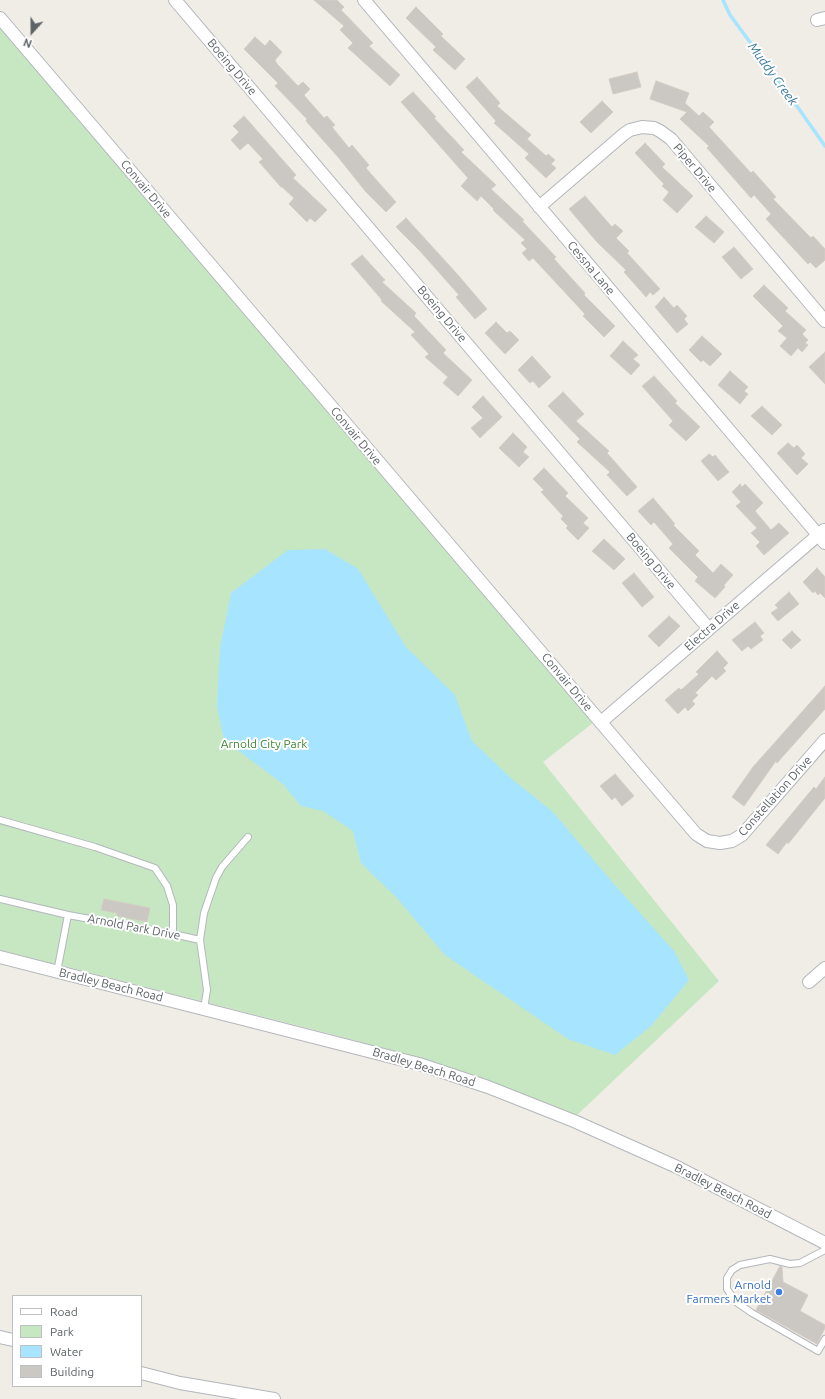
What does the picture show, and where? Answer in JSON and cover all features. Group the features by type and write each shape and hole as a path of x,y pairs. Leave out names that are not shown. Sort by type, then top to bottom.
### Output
{"street":[{"name":"Boeing Drive","path":"175,0 709,629"},
{"name":"Cessna Lane","path":"364,0 539,207 823,536"},
{"name":"Convair Drive","path":"0,18 696,834 707,841 720,843"},
{"name":"Piper Drive","path":"539,207 624,134 630,130 642,127 654,128 671,139 825,321"},
{"name":"Electra Drive","path":"601,722 709,629 823,536"},
{"name":"Constellation Drive","path":"720,843 732,841 742,835 825,740"},
{"name":"Bradley Beach Road","path":"0,958 419,1064 488,1087 574,1121 677,1167 825,1244"},
{"path":"809,982 825,968"},
{"path":"0,1337 12,1340"},
{"path":"142,1373 180,1383 274,1399"}],"lane":[{"path":"0,820 95,847 155,868 167,886 173,905 173,934"},
{"path":"204,1009 207,990 200,940 204,912 216,878 222,867 248,837"},
{"name":"Arnold Park Drive","path":"0,899 68,915 200,940"},
{"path":"57,972 68,915"},
{"path":"825,1250 800,1264 790,1264 770,1259 740,1265 732,1270 727,1278 727,1289 736,1302 752,1313 818,1351 825,1339"}],"green space":[{"name":"Arnold City Park","path":"0,25 593,723 543,762 719,981 577,1115 494,1083 420,1058 0,950"}],"water":[{"path":"325,549 358,569 406,647 455,695 472,741 513,780 552,811 614,884 674,951 689,980 651,1026 615,1055 568,1039 445,955 397,898 361,863 353,831 323,811 301,806 283,784 224,740 217,706 220,648 231,593 288,550"}],"building":[{"path":"314,0 337,0 344,7 341,10 373,43 369,46 400,75 390,86 348,48 353,43 340,30 344,26"},
{"path":"416,7 443,34 441,36 465,59 455,70 433,50 436,47 406,18"},
{"path":"255,37 265,46 270,40 282,52 275,60 277,64 298,86 303,82 310,89 304,95 324,118 327,116 335,125 332,127 349,148 352,145 369,165 366,168 396,202 386,212 366,192 338,157 306,121 307,119 275,86 278,83 244,49"},
{"path":"637,72 641,87 613,94 609,79"},
{"path":"477,77 500,103 497,106 531,135 527,139 546,156 548,154 555,160 551,164 556,168 546,178 525,158 529,154 494,123 496,121 466,87"},
{"path":"656,81 689,93 685,103 699,116 703,112 714,122 709,127 751,173 753,171 776,197 773,199 811,238 813,236 825,249 825,260 816,268 810,262 808,264 766,219 771,214 754,195 751,198 707,148 709,146 680,119 687,112 650,99"},
{"path":"413,92 436,117 434,118 464,150 461,152 496,185 491,189 524,220 522,221 556,257 554,259 585,293 584,295 615,326 604,337 583,316 585,314 533,258 529,261 522,253 527,249 521,243 525,240 493,210 494,209 481,196 477,201 461,186 468,178 401,102"},
{"path":"602,101 613,112 591,133 580,122"},
{"path":"244,116 296,175 293,178 327,210 315,222 310,218 307,222 289,204 294,198 281,187 259,162 263,159 248,143 240,150 231,140 239,132 233,126"},
{"path":"645,143 665,164 662,167 693,196 677,213 663,200 669,192 662,186 664,184 635,153"},
{"path":"585,196 612,227 615,224 623,231 616,238 629,251 627,253 660,289 653,295 650,292 646,297 624,272 626,270 597,242 569,209"},
{"path":"706,216 724,232 714,243 695,227"},
{"path":"406,218 487,309 475,319 456,297 459,295 420,251 396,227"},
{"path":"734,247 753,269 741,279 722,257"},
{"path":"362,255 385,280 382,282 416,313 414,316 446,350 443,353 472,380 458,396 443,383 448,377 425,357 429,354 411,335 415,332 381,301 382,300 351,264"},
{"path":"764,285 788,308 785,311 806,330 802,334 808,340 805,343 808,345 802,352 798,348 791,356 780,346 787,338 778,331 783,326 753,296"},
{"path":"664,297 674,308 677,305 687,316 684,319 688,324 677,333 655,307"},
{"path":"496,322 507,333 510,331 519,340 505,354 485,333"},
{"path":"702,336 722,354 710,366 703,360 701,362 689,350"},
{"path":"623,341 638,355 633,359 640,365 631,375 610,356"},
{"path":"825,352 825,384 809,367"},
{"path":"532,356 551,377 539,388 533,381 530,383 518,370"},
{"path":"730,371 748,387 744,391 748,394 740,404 718,385"},
{"path":"654,376 677,401 675,403 700,427 686,441 669,425 673,421 642,386"},
{"path":"563,392 584,414 576,421 609,451 607,453 637,487 627,496 607,475 610,472 577,442 580,439 548,406"},
{"path":"483,396 502,417 480,438 471,428 483,418 472,407"},
{"path":"762,406 782,425 772,435 751,416"},
{"path":"513,433 527,447 523,452 529,457 519,467 499,448"},
{"path":"788,443 794,448 797,445 805,454 801,458 808,464 797,475 777,453"},
{"path":"709,454 713,457 715,455 729,472 718,481 701,461"},
{"path":"544,468 568,493 565,496 588,518 583,523 589,528 578,540 566,528 568,526 561,519 563,516 541,492 544,490 533,479"},
{"path":"740,484 742,487 745,484 763,503 755,511 771,530 779,523 789,533 764,555 756,546 760,542 751,533 757,528 736,506 741,502 732,492"},
{"path":"653,498 675,524 673,525 699,551 695,555 713,573 721,564 733,575 715,598 695,581 698,577 669,548 673,544 654,522 651,525 638,511"},
{"path":"604,539 625,559 614,570 592,551"},
{"path":"817,568 825,577 825,598 820,593 818,595 815,591 813,593 803,582"},
{"path":"634,573 654,597 642,607 622,583"},
{"path":"789,592 799,604 778,621 771,613 778,608 775,605"},
{"path":"669,616 680,626 659,647 648,636"},
{"path":"755,622 764,633 760,636 763,640 751,649 748,646 742,651 732,640"},
{"path":"792,631 801,640 791,649 782,640"},
{"path":"717,651 728,663 723,668 726,671 716,680 712,676 695,693 698,695 692,701 695,704 688,711 685,707 678,714 665,700 679,688 681,690 699,674 696,672"},
{"path":"825,686 825,709 777,763 776,761 744,806 732,797 753,767"},
{"path":"615,774 634,796 622,806 615,797 612,800 600,786"},
{"path":"825,777 825,798 788,844 787,842 778,854 766,845 814,787 816,789"},
{"path":"104,899 150,908 147,922 117,916 117,913 101,910"},
{"path":"780,1266 782,1267 783,1282 808,1295 800,1311 825,1325 817,1344 756,1310"}],"waterway":[{"name":"Muddy Creek","path":"723,0 730,15 825,146"}],"place":[{"name":"Arnold Farmers Market","path":"779,1292"}]}
